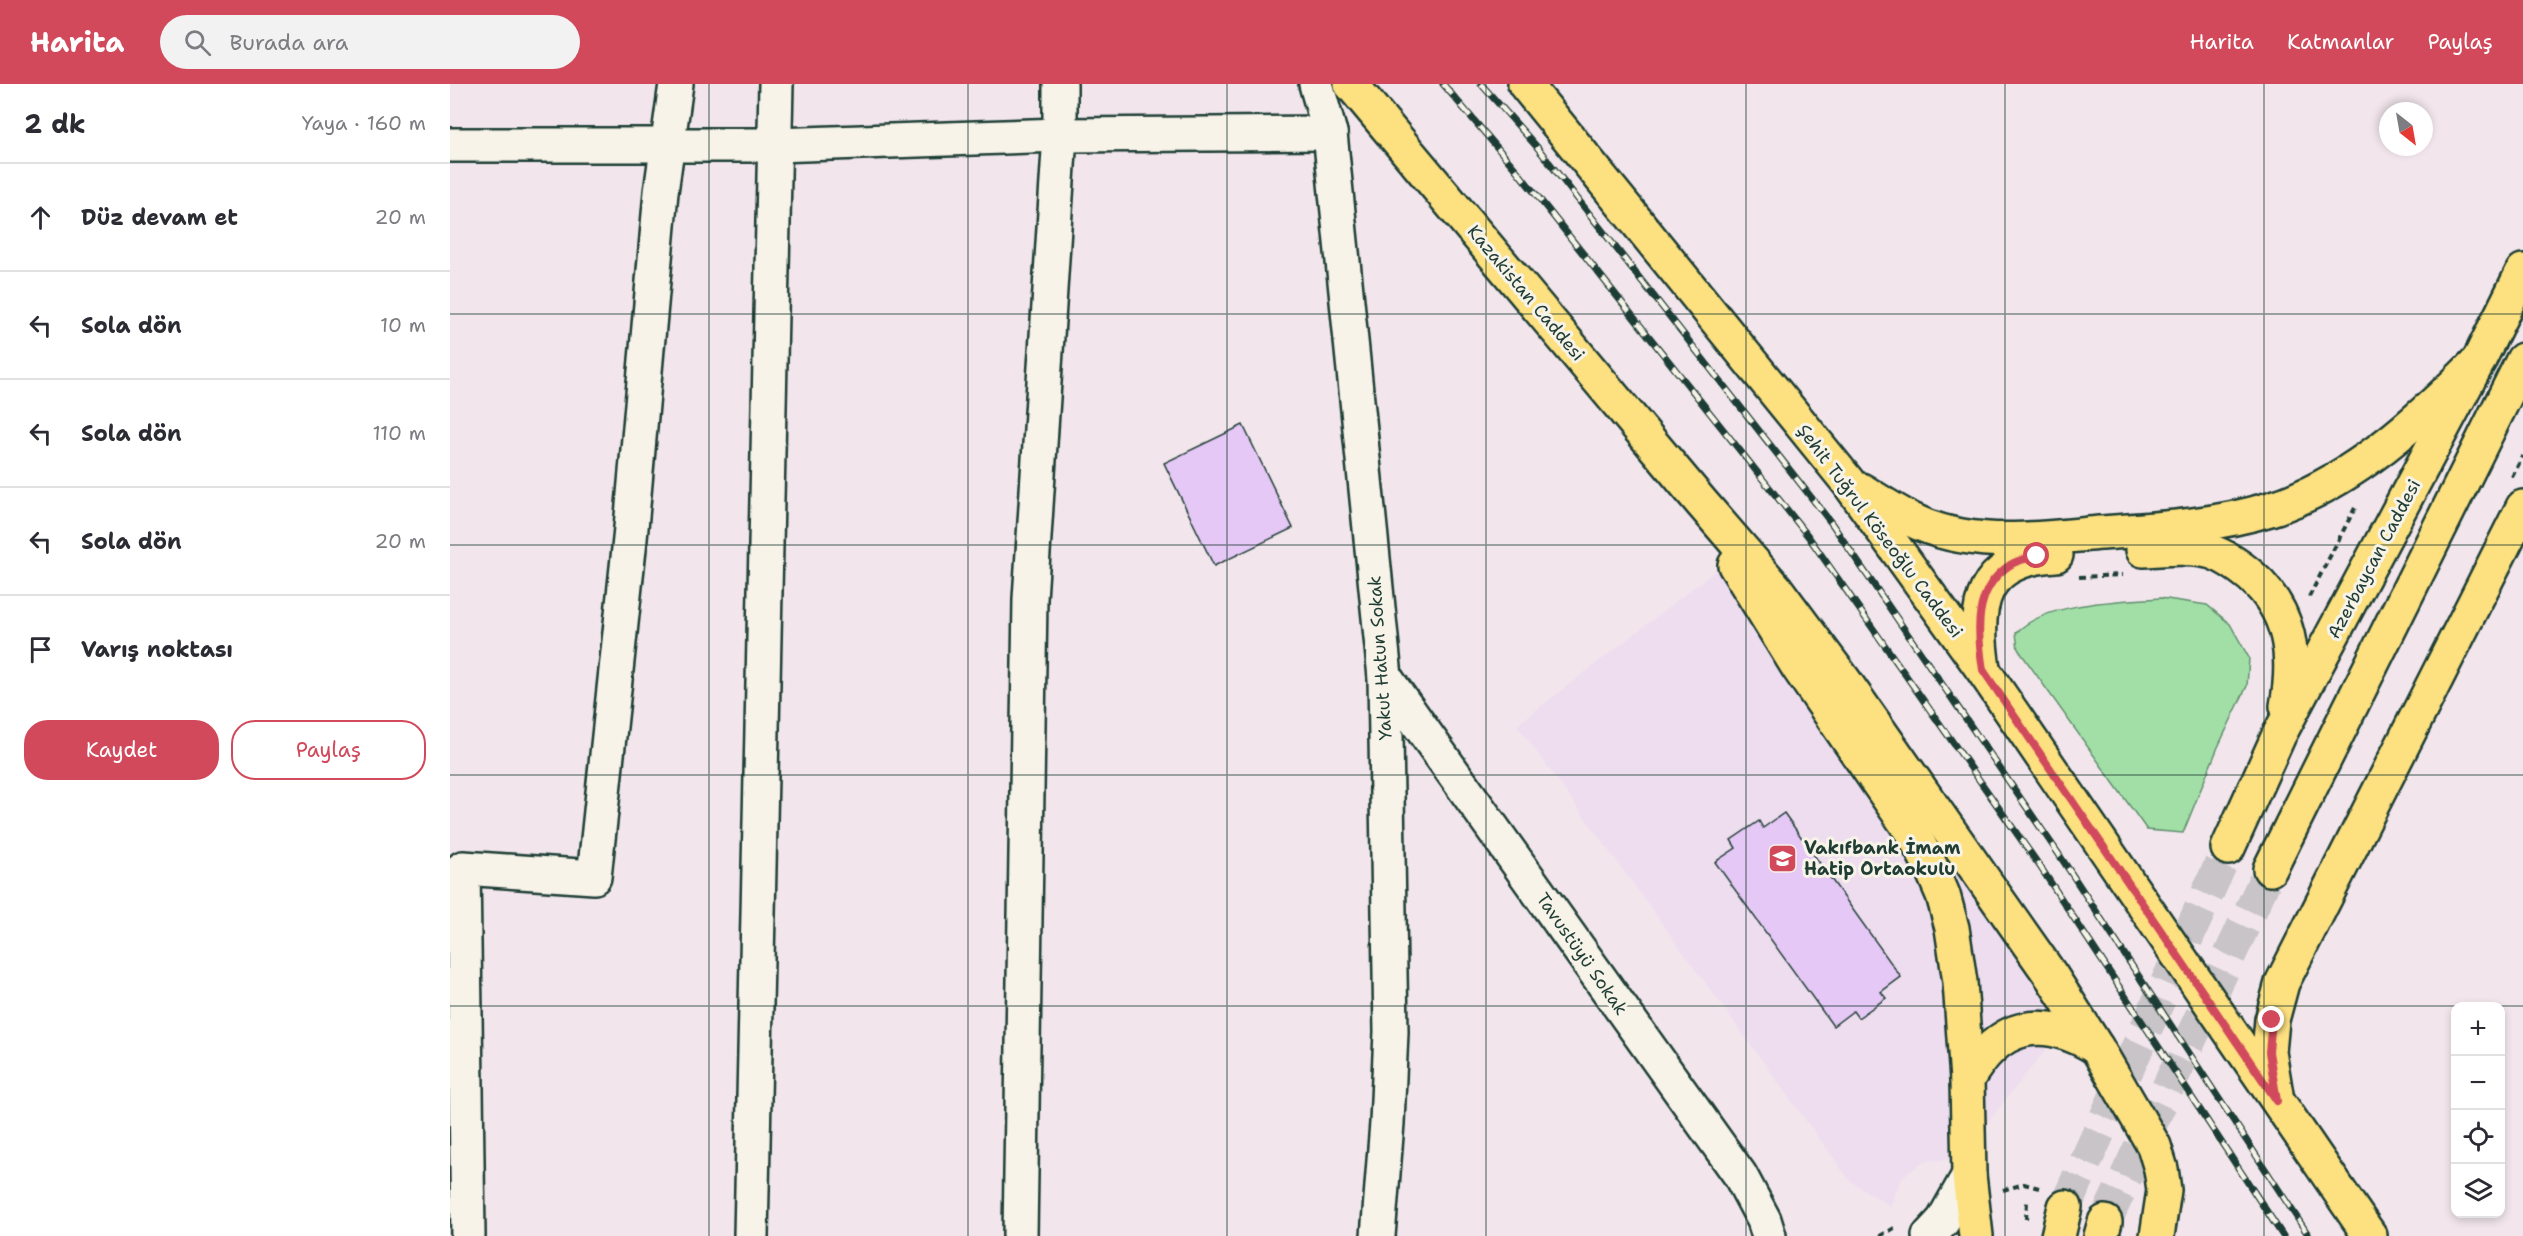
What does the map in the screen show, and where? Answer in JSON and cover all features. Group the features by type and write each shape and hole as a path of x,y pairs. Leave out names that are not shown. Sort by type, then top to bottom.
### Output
{"main road":[{"name":"Kazakistan Caddesi","path":"1351,84 1701,502"},
{"name":"Şehit Tuğrul Köseoğlu Caddesi","path":"1525,84 1848,482 1983,670 2370,1236"},
{"name":"Azerbaycan Caddesi","path":"2228,848 2279,735 2479,360 2523,271"},
{"path":"1848,482 1913,521 1945,532 1976,538 2013,541 2214,522 2272,508 2354,468 2411,426 2479,360"},
{"path":"2270,869 2523,360"},
{"path":"1701,502 1765,574 1816,642 2045,967 2097,1048 2151,1138 2158,1157 2163,1190 2157,1236"},
{"path":"1701,502 1780,638 1914,836 1943,895 1957,957 1967,1080 1969,1175 1976,1236"},
{"path":"2277,1101 2269,1052 2272,1020 2282,983 2518,528"},
{"path":"1983,670 1979,643 1981,602 1993,579 2012,564 2048,555 2178,548 2211,552 2231,561 2262,585 2273,600 2289,636 2292,657 2291,678 2279,735"},
{"path":"1967,1080 1977,1062 2014,1032 2032,1028 2066,1031 2097,1048"}],"street":[{"path":"468,1236 463,868 594,877 631,527 661,192 676,84"},
{"path":"751,1236 776,84"},
{"path":"1020,1236 1030,599 1060,135 1060,84"},
{"name":"Yakut Hatun Sokak","path":"1316,84 1330,133 1385,677 1391,1032 1378,1236"},
{"path":"450,145 776,145 1060,135 1330,133"},
{"name":"Tavustüyü Sokak","path":"1385,677 1740,1175 1764,1220 1769,1236"},
{"path":"1929,1236 1943,1221 1969,1175"}],"path":[{"path":"2078,577 2134,575"}],"shaded area":[{"name":"Vakıfbank İmam Hatip Ortaokulu","path":"1733,557 2049,991 2055,1038 1958,1159 1924,1161 1903,1177 1890,1206 1850,1181 1517,725"}],"green space":[{"path":"2160,598 2207,605 2230,624 2249,658 2247,686 2218,747 2183,833 2147,830 2018,649 2016,633 2029,623 2063,609 2104,602"}],"building":[{"path":"1243,425 1293,528 1214,566 1164,463"},
{"path":"1784,813 1901,977 1881,992 1886,998 1858,1018 1853,1011 1833,1026 1715,862 1736,848 1731,840 1759,821 1763,828"}],"tunnel":[{"path":"2065,1207 2228,848"},
{"path":"2105,1222 2270,869"}],"railway":[{"path":"1443,84 1518,172 1808,536 2041,868 2283,1236"},
{"path":"1481,84 1537,147 1832,524 2058,853 2309,1236"}],"place":[{"name":"Vakıfbank İmam Hatip Ortaokulu","path":"1783,858"}],"route":[{"path":"2037,556 2012,564 1993,579 1981,602 1979,643 1983,670 2277,1101 2269,1052 2272,1020"}]}
